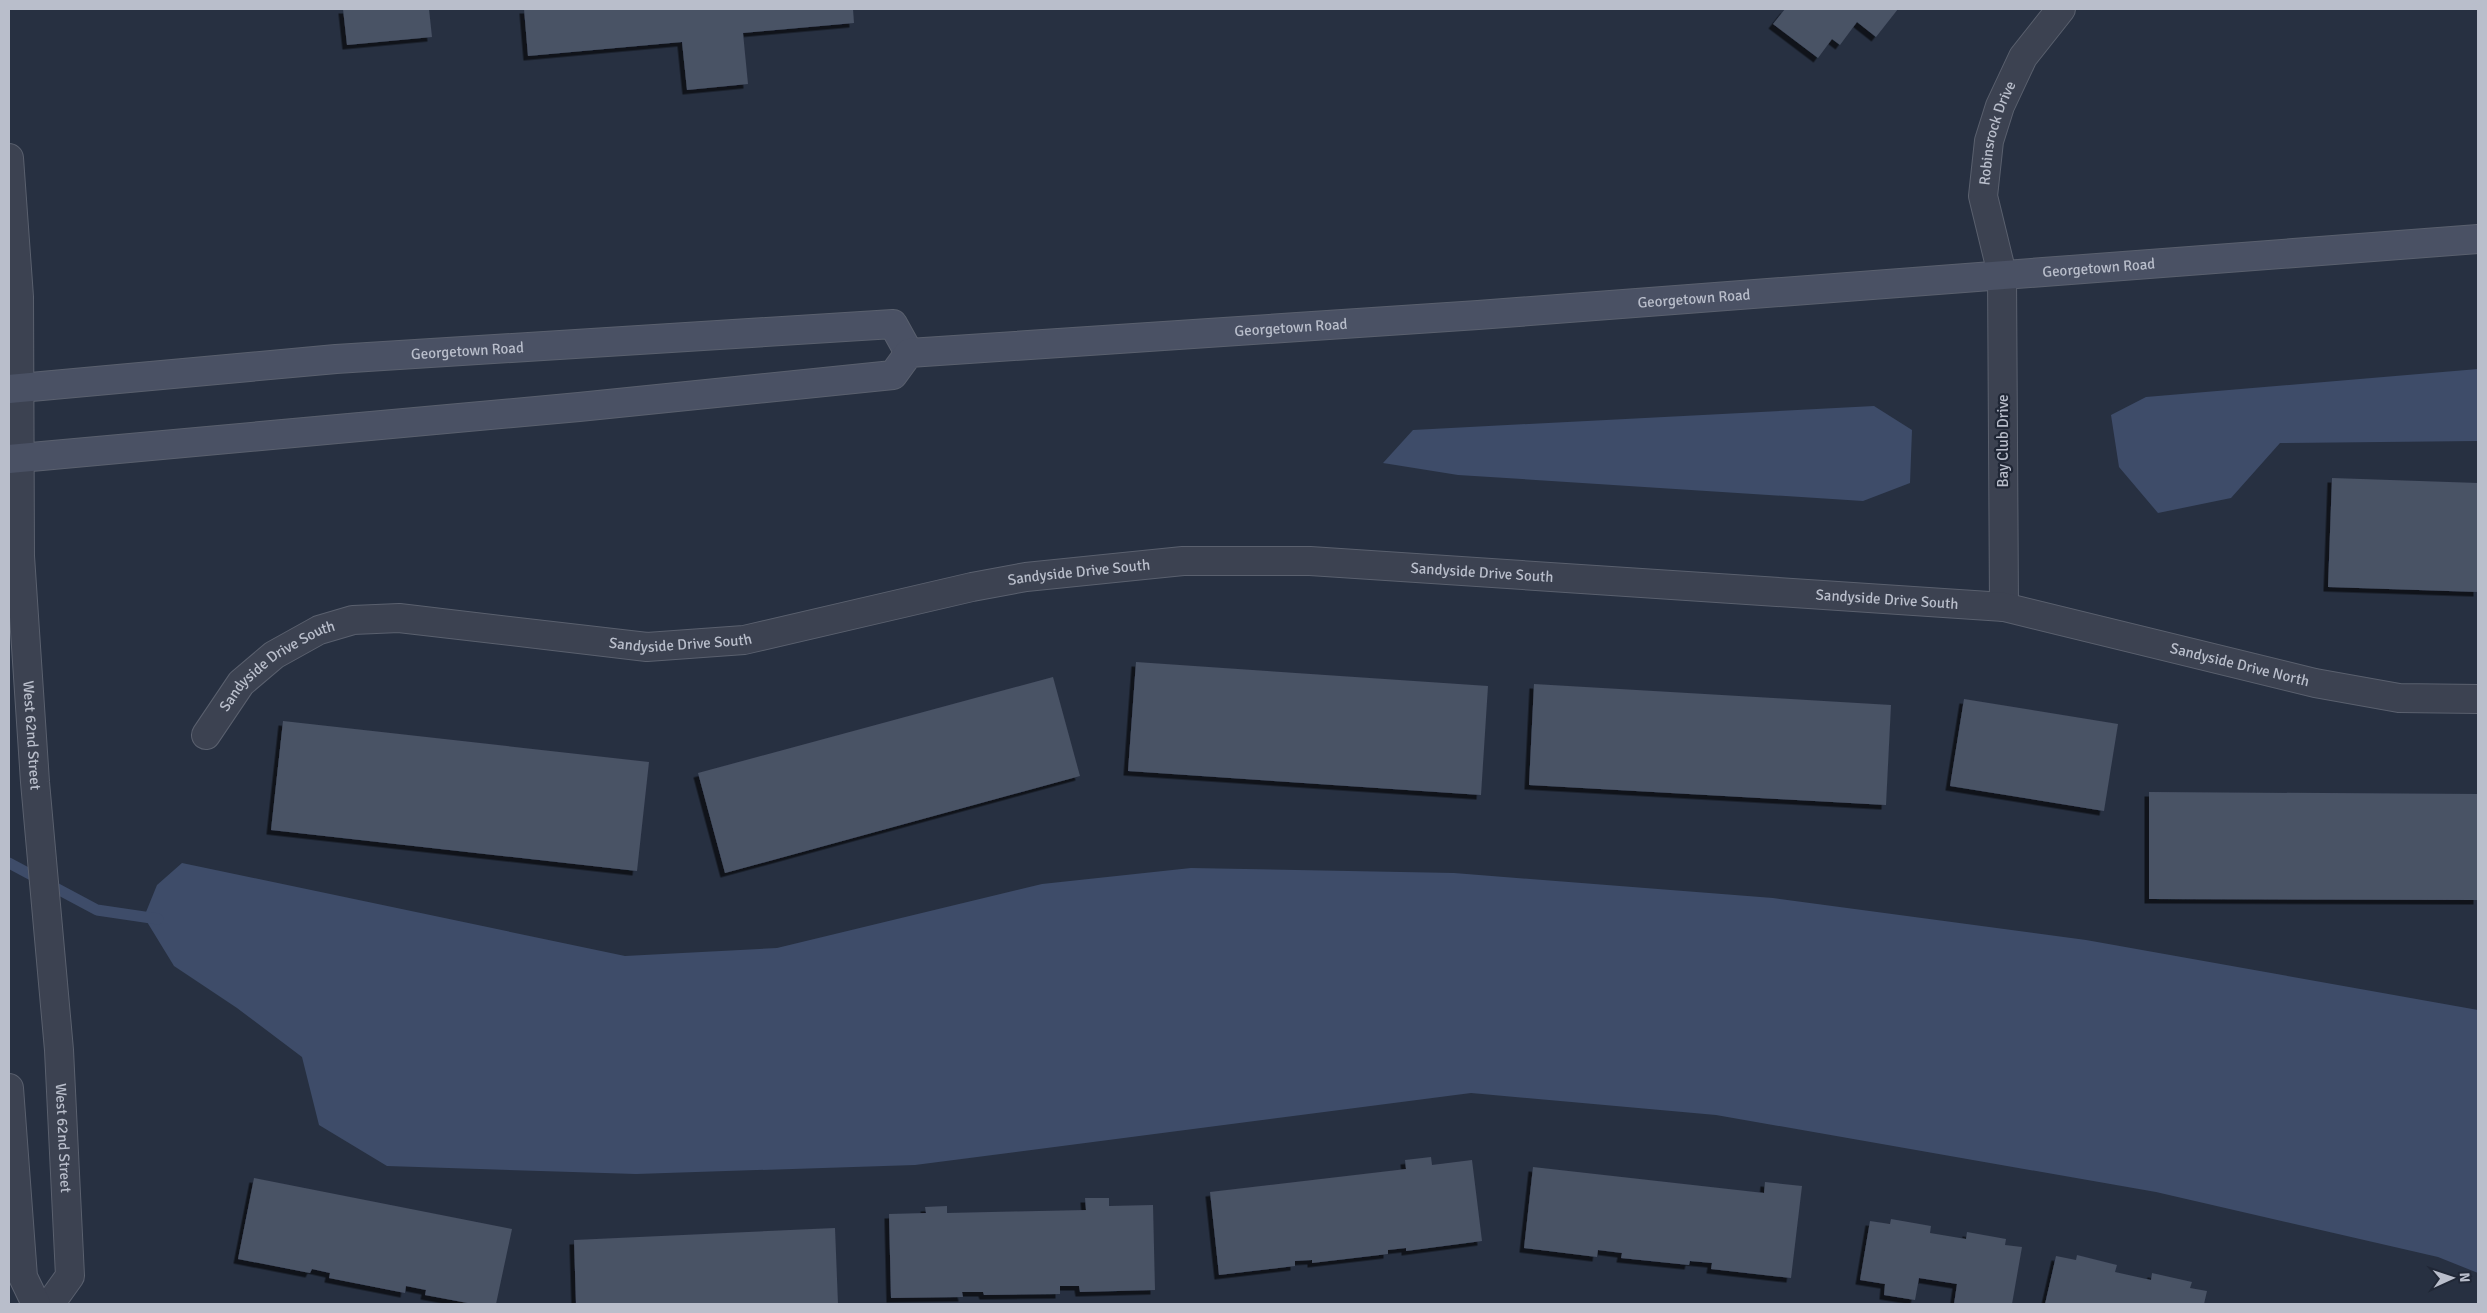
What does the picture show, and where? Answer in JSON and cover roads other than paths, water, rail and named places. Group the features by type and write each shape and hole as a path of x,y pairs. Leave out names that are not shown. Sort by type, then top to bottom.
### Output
{"main road":[{"name":"Georgetown Road","path":"14,388 336,359 893,324 909,353 1468,315 2478,239"},
{"path":"14,458 579,407 893,375 909,353"}],"street":[{"name":"Robinsrock Drive","path":"2002,274 1983,196 1990,141 2000,106 2023,57 2061,9"},
{"name":"West 62nd Street","path":"9,158 19,297 14,388 14,458 19,550 35,782 60,1050 70,1276 50,1304"},
{"name":"Bay Club Drive","path":"2002,274 2004,607"},
{"name":"Sandyside Drive South","path":"206,735 241,683 274,655 319,630 353,620 399,618 647,647 710,644 744,640 972,587 1026,577 1183,561 1238,560 1310,561 2004,607"},
{"name":"Sandyside Drive North","path":"2004,607 2315,683 2399,698 2478,699"},
{"path":"9,1088 23,1278 36,1304"}],"water":[{"path":"2478,369 2478,441 2280,443 2231,498 2158,513 2119,467 2111,415 2146,397"},
{"path":"1874,406 1912,430 1910,483 1863,501 1458,475 1383,463 1413,430"},
{"path":"182,863 625,956 777,948 1042,884 1191,868 1454,873 1773,898 2086,940 2478,1010 2478,1273 2438,1257 2156,1192 1716,1115 1471,1093 915,1165 636,1174 387,1166 319,1125 302,1057 237,1008 174,966 144,917 157,885"}],"waterway":[{"path":"9,863 97,910 158,919"}]}
